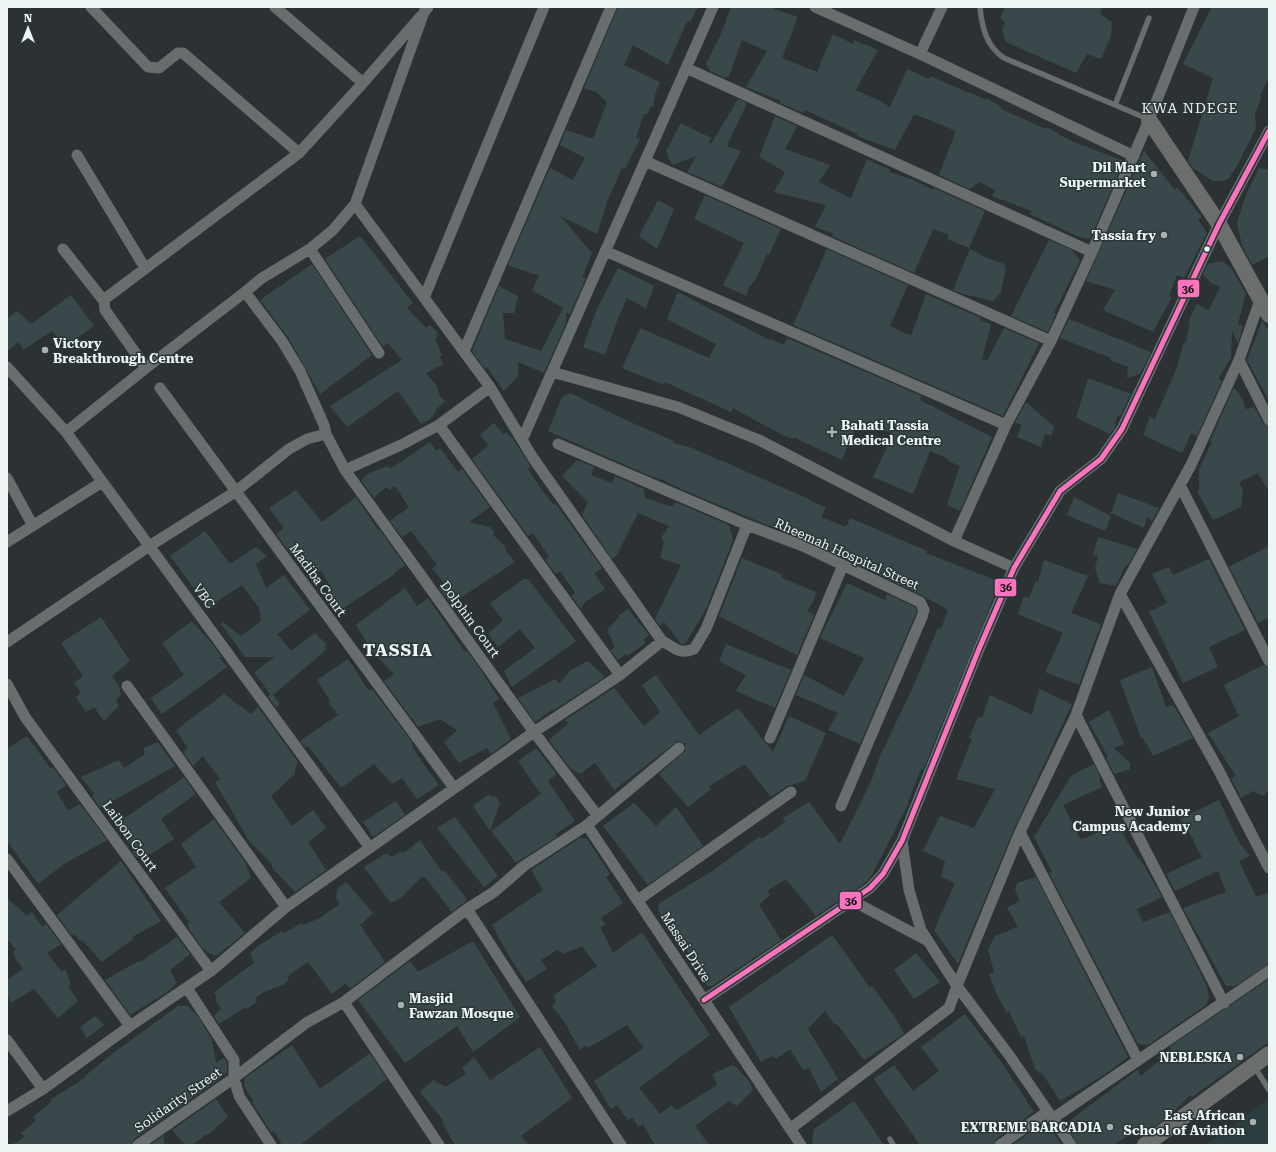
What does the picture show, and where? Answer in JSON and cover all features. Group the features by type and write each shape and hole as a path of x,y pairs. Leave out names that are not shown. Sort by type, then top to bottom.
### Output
{"street":[{"path":"91,7 148,67 160,68 178,53 183,53 299,153"},
{"path":"275,7 363,83"},
{"path":"424,298 544,7"},
{"path":"464,351 611,7"},
{"path":"522,440 713,7"},
{"path":"815,7 835,11 920,54 1134,156"},
{"path":"920,54 942,7"},
{"path":"954,541 1006,425 1051,341 1092,252 1149,120 1194,7"},
{"path":"104,301 145,268 299,153 363,83 424,9"},
{"path":"66,432 262,278 310,249 332,230 355,204 424,9"},
{"path":"686,68 1092,252"},
{"path":"1149,120 1219,224 1269,315"},
{"path":"704,1000 878,882 902,841 979,650 1014,568 1060,490 1101,459 1122,430 1219,224 1268,138"},
{"path":"77,155 145,268"},
{"path":"645,161 1051,341"},
{"path":"355,204 490,387 522,440 662,641 679,652 685,653 694,650 706,629 747,525"},
{"path":"63,249 104,301 105,310 146,368"},
{"path":"310,249 379,353"},
{"path":"606,251 1006,425"},
{"name":"Dolphin Court","path":"245,292 282,341 300,371 324,425 326,434 345,470 534,732 597,815"},
{"path":"790,1129 950,1008 957,986 1020,832 1076,715 1120,594 1180,485 1239,360 1260,300"},
{"path":"1239,360 1269,420"},
{"name":"VBC","path":"7,367 66,432 370,848"},
{"path":"552,372 608,386 678,407 759,440 954,541 1014,568"},
{"path":"345,470 401,445 439,425 490,387"},
{"name":"Madiba Court","path":"160,388 454,788"},
{"path":"439,425 620,675"},
{"path":"7,642 150,545 235,492 289,449 307,439 326,434"},
{"name":"Rheemah Hospital Street","path":"558,444 747,525 804,546 917,600 922,606 924,613 841,806"},
{"path":"7,478 33,526"},
{"path":"7,542 102,482"},
{"path":"1180,485 1269,661"},
{"path":"770,738 843,565"},
{"path":"1120,594 1218,769 1269,868"},
{"path":"7,1111 43,1089 130,1026 211,971 286,907 534,732 620,675 662,641"},
{"name":"Laibon Court","path":"7,684 25,717 211,971"},
{"path":"127,686 286,907"},
{"path":"1076,715 1224,1003"},
{"name":"Solidarity Street","path":"138,1145 234,1078 306,1023 344,1002 467,909 494,892 524,866 587,825 597,815 679,748"},
{"path":"638,900 791,792"},
{"name":"Massai Drive","path":"587,825 801,1145"},
{"path":"1020,832 1138,1060"},
{"path":"902,841 909,890 915,914 928,941 957,986 1009,1055 1071,1145"},
{"path":"7,859 130,1026"},
{"path":"851,900 928,941"},
{"path":"467,909 621,1145"},
{"path":"1000,1145 1138,1060 1269,971"},
{"path":"187,988 234,1060 234,1078 239,1096 270,1145"},
{"path":"344,1002 439,1145"},
{"path":"7,1040 43,1089"},
{"path":"1145,1145 1269,1054"}],"lane":[{"path":"980,7 985,35 996,53 1004,58 1149,120"},
{"path":"1115,105 1149,18"},
{"path":"1254,1065 1269,1090"},
{"path":"890,1139 894,1145"}],"shaded area":[{"name":"East African School of Aviation","path":"1269,1099 1269,1145 1206,1145"}],"building":[{"path":"618,7 698,7 690,22 687,21 668,65 633,45 624,65 660,82 656,91 653,106 650,107 648,113 644,114 636,137 640,139 625,169 622,168 607,202 597,234 560,216 592,253 582,278 586,278 570,314 566,313 566,323 544,373 518,362 518,376 504,391 487,367 485,369 472,351 499,286 518,296 514,313 503,313 505,339 541,351 563,308 532,290 539,276 508,265 550,168 573,180 585,158 560,145 566,130 593,139 607,102 596,92 584,88"},
{"path":"731,7 775,7 774,9 798,17 782,58 817,72 833,34 853,44 854,40 878,50 856,90 890,107 907,69 929,79 930,76 986,100 987,98 1001,107 1001,109 1046,129 1047,127 1069,140 1124,161 1090,239 1079,237 1030,214 1032,211 992,196 995,190 980,182 969,189 939,175 956,131 914,114 895,150 857,136 857,134 805,110 803,113 780,103 781,101 746,87 767,51 742,40 729,76 725,78 710,71 706,64 721,34"},
{"path":"1005,7 1102,7 1100,14 1112,22 1111,36 1101,59 1087,54 1076,73 1006,42 1002,29 1005,22 1000,18"},
{"path":"1212,7 1269,7 1269,77 1260,96 1262,96 1255,114 1256,128 1237,166 1229,178 1224,181 1213,181 1193,168 1188,161 1213,78 1183,64"},
{"path":"738,99 747,103 727,146 741,151 722,187 687,172 696,156 672,165 666,151 681,123 711,138 709,143 711,144"},
{"path":"775,116 797,126 785,149 830,165 819,182 851,198 867,159 890,170 890,172 911,179 933,190 934,188 985,211 969,248 947,239 949,235 933,229 914,273 832,236 834,234 815,227 826,205 774,192 785,172 759,157"},
{"path":"1144,151 1175,190 1177,187 1202,217 1198,220 1207,233 1184,278 1177,275 1169,296 1172,297 1153,332 1103,310 1115,290 1086,281"},
{"path":"1259,168 1269,170 1269,256 1252,265 1242,245 1237,223 1246,195"},
{"path":"705,195 781,229 769,255 767,254 756,279 749,287 746,296 723,285 744,243 694,219"},
{"path":"658,200 674,209 657,249 639,236"},
{"path":"360,236 413,303 407,308 426,328 430,325 439,336 435,339 442,355 440,357 443,364 426,373 436,385 440,396 445,401 437,409 431,419 421,424 398,391 347,427 330,406 402,360 388,343 383,347 325,259"},
{"path":"1049,240 1072,250 1080,261 1054,313 1056,313 1048,332 1011,316"},
{"path":"827,249 908,285 890,326 911,336 926,294 981,318 980,320 991,324 982,359 987,361 1004,328 1039,343 1003,416 793,325"},
{"path":"970,249 987,258 1004,264 1006,268 1001,292 993,301 963,294 953,290"},
{"path":"1222,261 1231,268 1246,293 1238,324 1243,326 1238,343 1232,331 1231,358 1218,379 1222,381 1197,436 1191,433 1182,453 1143,435 1150,417 1155,419 1177,367 1183,345 1186,341 1190,322 1188,322 1197,304 1209,310 1220,287 1211,283 1203,274 1208,264"},
{"path":"312,264 372,355 320,394 288,337 260,300"},
{"path":"618,268 654,286 646,308 627,298 605,355 583,347 597,309"},
{"path":"678,292 769,340 769,338 784,345 787,338 922,396 920,400 992,437 960,511 947,505 960,466 948,461 949,459 930,451 913,494 873,477 893,434 859,420 842,460 793,437 793,439 782,435 733,408 731,412 665,382 664,385 622,368 640,328 709,358 716,344 667,319"},
{"path":"71,295 94,326 65,346 52,331 23,350 19,342 7,351 7,319 17,311 31,324"},
{"path":"1069,319 1151,352 1140,374 1127,378 1128,367 1110,360 1111,358 1060,338"},
{"path":"1262,321 1269,331 1269,401 1247,360"},
{"path":"1088,378 1131,394 1120,416 1117,415 1115,427 1110,434 1076,418"},
{"path":"1234,387 1243,400 1245,409 1254,407 1263,423 1269,427 1269,492 1258,473 1239,482 1243,490 1241,507 1213,520 1197,491 1199,490 1199,469 1212,442 1210,441"},
{"path":"570,393 621,418 674,441 673,443 692,448 809,499 826,508 821,517 846,527 850,518 927,551 926,553 1000,582 923,770 921,769 909,802 872,875 865,883 816,916 786,879 767,891 770,895 759,905 781,940 712,986 707,986 683,943 680,945 659,912 658,904 714,870 760,836 762,839 785,822 783,818 809,802 840,844 872,779 880,756 914,685 938,628 941,629 948,610 923,596 806,540 681,489 659,478 648,475 548,431 562,397"},
{"path":"1026,402 1054,427 1051,436 1045,434 1041,447 1017,437 1022,425 1015,423"},
{"path":"494,423 503,434 506,432 513,439 531,467 528,469 541,489 553,504 555,503 602,568 594,573 605,589 585,602 581,609 571,596 575,593 560,571 556,574 545,560 549,557 533,533 528,536 472,459 488,446 480,434"},
{"path":"430,442 436,451 440,448 458,472 462,469 490,507 469,522 490,527 494,532 493,535 506,547 505,550 515,562 451,604 438,587 444,583 432,568 437,565 411,531 402,537 390,521 409,507 395,486 389,490 386,487 374,498 361,480 369,473 388,466 390,469"},
{"path":"577,460 594,467 591,475 612,483 615,476 644,489 645,498 673,507 675,502 729,525 733,540 706,609 685,644 681,644 664,622 660,626 655,619 681,565 660,558 664,542 661,538 669,526 638,513 617,555 612,559 582,515 588,502 562,476"},
{"path":"296,490 322,522 356,497 378,530 379,529 405,565 394,573 395,574 336,613 323,596 333,590 321,571 315,572 299,550 292,555 276,534 284,528 269,508"},
{"path":"1118,493 1159,508 1152,521 1147,517 1144,528 1111,513"},
{"path":"1074,497 1111,516 1105,531 1067,515"},
{"path":"205,531 230,564 256,547 267,556 256,564 266,588 284,575 310,610 277,634 291,651 315,633 325,643 326,650 273,695 280,704 276,707 268,697 270,694 254,672 275,657 245,657 221,624 223,622 241,636 261,621 259,608 242,585 208,607 170,556"},
{"path":"1098,537 1137,549 1128,565 1126,564 1116,586 1100,583 1095,568 1098,556 1093,555"},
{"path":"1269,546 1269,618 1258,623 1229,567"},
{"path":"742,558 781,574 782,578 816,592 814,600 807,611 814,615 797,655 719,616"},
{"path":"1209,559 1245,630 1209,647 1218,667 1183,683 1149,612 1167,603 1152,574 1169,567 1173,575"},
{"path":"1044,560 1088,576 1071,613 1101,624 1079,685 1045,672 1063,633 1018,614 1024,596 1029,598 1036,581 1038,582"},
{"path":"524,579 528,579 576,641 512,687 504,671 535,648 520,629 498,647 488,634 503,620 490,603"},
{"path":"847,583 885,600 887,594 915,607 917,611 860,744 828,730 838,713 796,695 804,675 844,696 864,658 820,638"},
{"path":"405,588 417,606 428,598 465,652 467,651 479,667 499,699 493,703 511,739 491,754 487,748 459,763 444,742 457,730 440,719 418,727 384,681 394,674 366,645 368,644 356,625"},
{"path":"628,609 649,635 643,640 646,643 627,656 626,654 618,660 610,650 615,647 607,630 619,617 618,616"},
{"path":"101,617 130,661 112,676 119,686 121,695 116,700 119,706 104,721 94,707 86,712 76,697 81,692 74,683 83,676 61,643"},
{"path":"192,621 213,645 222,657 219,657 227,667 162,714 151,698 184,675 162,643"},
{"path":"726,644 791,670 775,708 736,691 746,675 719,661"},
{"path":"348,659 369,691 372,689 412,742 412,746 420,759 439,785 417,799 402,778 392,784 374,764 341,788 308,746 306,748 300,741 338,715 328,702 330,701 317,680"},
{"path":"588,661 605,677 554,710 553,709 535,722 518,698 555,679 559,684 571,670"},
{"path":"1263,665 1269,668 1269,789 1264,796 1253,791 1241,798 1231,778 1236,776 1208,733 1239,716 1224,685"},
{"path":"1152,667 1166,707 1173,705 1193,738 1153,756 1143,738 1141,738 1120,680"},
{"path":"656,675 699,735 738,708 773,752 789,716 826,733 805,781 787,786 771,797 745,764 709,786 711,789 688,807 659,774 685,751 685,744 678,741 614,790 595,763 580,774 570,768 549,740 569,723 565,720 614,688 644,726 660,712 642,685"},
{"path":"1039,689 1072,704 1014,829 958,964 934,930 955,883 941,877 945,861 923,851 940,816 974,828 995,789 956,779 972,739 969,738 978,717 982,718 990,695 1032,715"},
{"path":"224,694 251,714 258,707 298,762 295,768 295,774 271,796 292,826 313,810 326,828 308,842 326,870 295,892 273,869 271,863 249,841 215,782 220,779 203,756 193,766 183,752 188,748 176,730"},
{"path":"1109,710 1124,744 1114,748 1130,763 1130,769 1114,774 1106,758 1108,757 1089,722"},
{"path":"27,736 50,768 53,767 66,785 57,792 68,811 80,804 107,840 64,864 38,884 7,841 7,749"},
{"path":"158,742 175,766 100,808 92,796 94,794 81,777 119,760 124,768 144,755 144,748"},
{"path":"536,748 557,774 548,781 575,821 554,835 558,836 516,863 491,831 541,794 518,761"},
{"path":"1094,764 1101,778 1099,779 1102,787 1063,805 1081,840 1118,823 1128,843 1139,860 1140,859 1162,897 1137,909 1143,922 1170,912 1206,984 1209,997 1206,1005 1148,1045 1138,1044 1049,873 1052,872 1034,837 1071,776"},
{"path":"184,777 196,794 161,819 174,839 151,854 137,857 132,852 135,849 115,825"},
{"path":"489,794 493,797 495,796 500,803 490,831 473,806"},
{"path":"1219,800 1239,842 1250,856 1239,861 1256,897 1269,892 1269,964 1235,986 1226,986 1183,908 1226,892 1218,871 1175,891 1166,874 1202,857 1193,841 1194,840 1180,819"},
{"path":"396,801 405,815 373,837 363,822"},
{"path":"634,803 656,826 676,807 703,846 648,885 603,826"},
{"path":"455,817 498,876 484,887 437,828"},
{"path":"214,819 245,862 251,878 219,902 245,933 216,956 207,952 201,946 189,929 187,923 189,922 165,888 196,867 181,844"},
{"path":"580,838 587,839 610,874 606,877 623,903 601,918 605,925 600,927 613,953 642,932 710,1035 639,1088 660,1114 671,1105 677,1110 717,1085 713,1074 731,1065 736,1067 749,1081 753,1090 737,1106 729,1101 695,1126 709,1145 655,1145 643,1124 638,1127 633,1117 628,1120 617,1105 611,1109 594,1081 644,1048 627,1025 588,1048 586,1045 580,1050 565,1023 552,1006 556,1002 554,995 597,966 582,946 563,954 557,950 541,960 547,969 526,982 509,956 492,925 543,890 531,870"},
{"path":"420,840 442,872 444,870 466,898 466,901 452,912 425,877 424,878 422,876 403,896 394,902 390,902 364,867 387,853 390,857 403,851 404,853"},
{"path":"121,861 161,921 132,937 133,939 102,962 82,940 80,941 74,934 72,936 57,915"},
{"path":"1036,877 1128,1057 1104,1075 1060,1101 1044,1076 1035,1069 1024,1036 1021,1037 1009,1011 1007,1013 997,995 989,974 994,972 988,949 995,936 1018,927 1007,908 1020,901 1015,891 1017,883"},
{"path":"346,882 373,913 360,925 385,962 350,989 346,983 332,994 308,962 289,975 285,984 264,992 255,998 257,1002 219,1024 214,1016 221,1008 215,1000 217,998 214,992 254,963 250,953 261,944 282,931 284,933 302,923 303,925 320,918 340,904 336,898 337,889"},
{"path":"7,898 27,916 32,912 42,927 46,924 61,944 47,953 62,972 65,969 71,984 68,986 78,1001 58,1018 34,989 11,1003 7,995 7,980 23,969 15,958 13,952 16,950 7,939"},
{"path":"832,935 870,988 872,986 895,1017 904,1034 864,1060 837,1024 835,1025 825,1011 808,1029 838,1079 821,1092 809,1068 803,1070 790,1049 776,1059 772,1056 761,1062 729,1007"},
{"path":"177,937 190,954 170,970 177,983 166,993 130,1015 105,980 139,961 140,962"},
{"path":"473,941 520,1017 473,1052 457,1026 405,1063 358,1000 410,961 418,972"},
{"path":"916,953 940,982 914,999 894,970"},
{"path":"1269,979 1269,1042 1192,1097 1190,1095 1170,1115 1140,1137 1135,1131 1114,1145 1078,1145 1065,1124 1137,1070 1141,1076 1160,1060 1157,1058 1172,1048 1169,1047"},
{"path":"178,1006 188,1006 199,1018 212,1040 216,1063 224,1058 227,1062 227,1072 217,1081 134,1139 131,1145 12,1145 24,1137 21,1133 36,1121 33,1117 51,1102 50,1100 86,1077 85,1076 112,1054"},
{"path":"965,1014 1002,1063 1034,1112 996,1139 993,1145 920,1145 874,1079 894,1065 913,1091 939,1071 921,1047"},
{"path":"95,1016 104,1025 87,1038 80,1027"},
{"path":"292,1045 320,1089 370,1053 387,1079 300,1145 282,1145 274,1131 271,1132 244,1086 245,1078"},
{"path":"540,1047 572,1098 521,1136 529,1145 455,1145 442,1122 443,1120 420,1092 433,1080 446,1087 466,1074 462,1068 474,1057 490,1080"},
{"path":"216,1099 228,1117 208,1135 207,1134 192,1145 185,1145 172,1130"},
{"path":"854,1101 884,1145 812,1145 814,1129"},
{"path":"1045,1122 1062,1145 1012,1145"},
{"path":"164,1135 164,1145 150,1145"}],"transit line":[{"name":"36","path":"704,1000 870,888 883,874 902,841 979,649 1014,568 1060,491 1101,459 1122,429 1219,224 1269,131"}],"place":[{"name":"Dil Mart Supermarket","path":"1154,174"},
{"name":"Tassia fry","path":"1164,235"},
{"name":"Victory Breakthrough Centre","path":"45,350"},
{"name":"Bahati Tassia Medical Centre","path":"832,432"},
{"name":"New Junior Campus Academy","path":"1198,818"},
{"name":"Masjid Fawzan Mosque","path":"401,1005"},
{"name":"NEBLESKA","path":"1240,1057"},
{"name":"East African School of Aviation","path":"1253,1122"},
{"name":"EXTREME BARCADIA","path":"1110,1127"}],"district":[{"name":"KWA NDEGE","path":"1190,108"},
{"name":"TASSIA","path":"398,650"}]}
